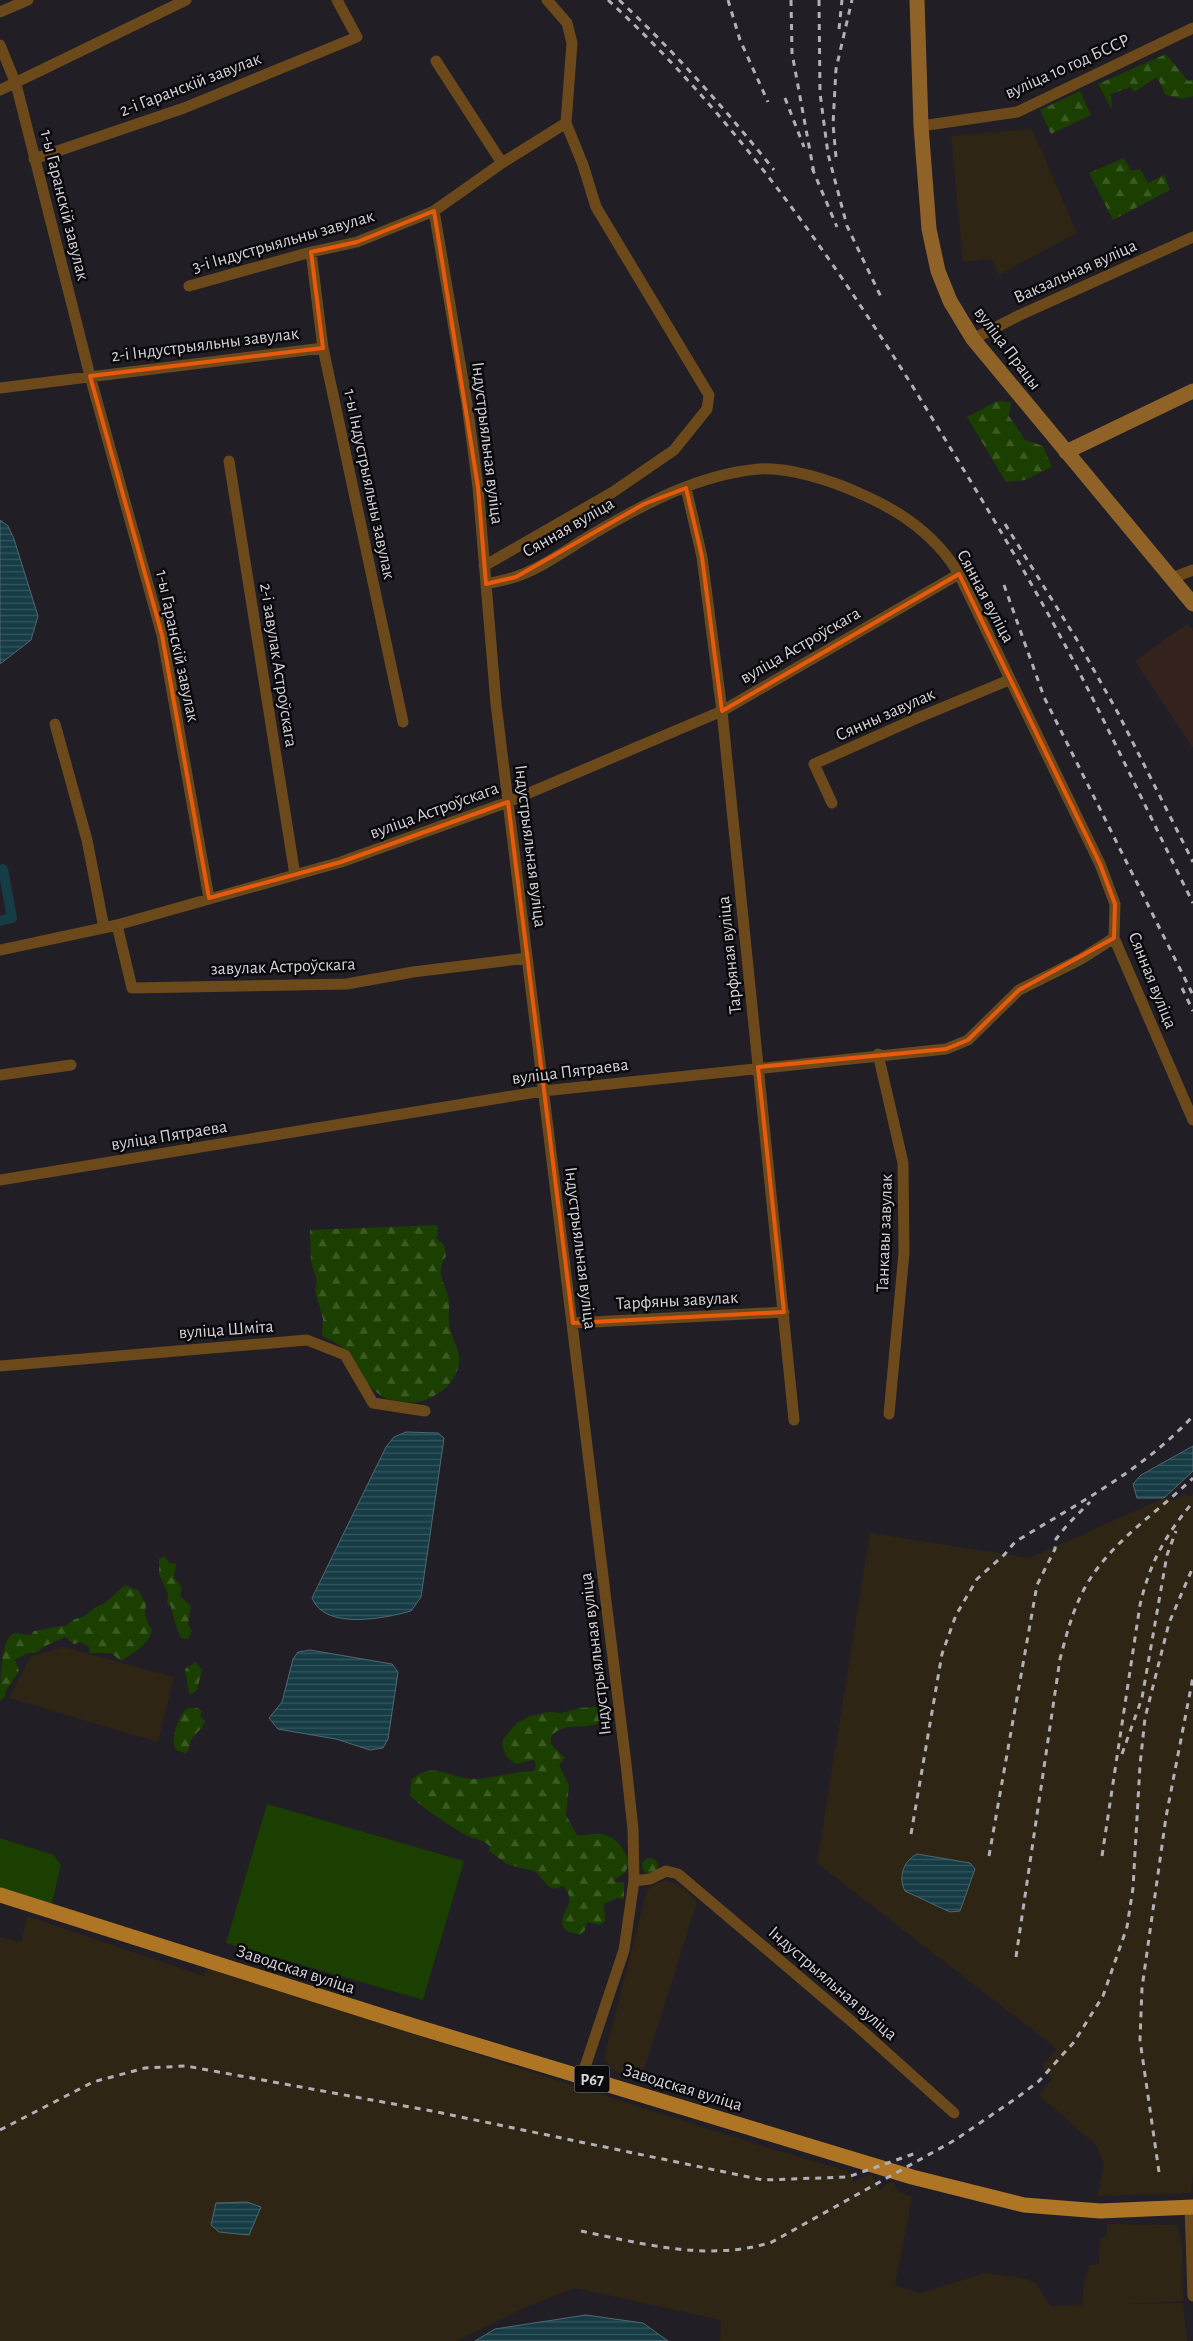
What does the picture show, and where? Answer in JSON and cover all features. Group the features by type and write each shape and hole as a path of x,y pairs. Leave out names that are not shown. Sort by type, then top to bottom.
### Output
{"main road":[{"name":"вуліца Працы","path":"917,0 921,126 929,229 938,271 950,301 973,339 1193,604"},
{"path":"1066,452 1193,391"},
{"name":"Заводская вуліца","path":"0,1895 196,1958 904,2175 1024,2205 1100,2211 1192,2207"}],"street":[{"path":"0,12 28,0"},
{"path":"0,90 16,84 186,0"},
{"name":"2-і Гаранскій завулак","path":"34,160 184,108 357,37 337,0"},
{"name":"Сянная вуліца","path":"484,566 613,492 674,450 707,409 710,401 709,395 596,206 566,123 572,44 567,23 547,0"},
{"name":"вуліца 10 год БССР","path":"921,126 1017,112 1193,28"},
{"name":"1-ы Гаранскій завулак","path":"0,46 16,84 90,376 162,635 209,898"},
{"path":"436,61 502,163"},
{"name":"3-і Індустрыяльны завулак","path":"188,286 311,252 357,242 434,212 502,163 566,123"},
{"name":"Індустрыяльная вуліца","path":"434,212 468,413 478,487 496,704 626,1764 633,1829 634,1881 650,1878 666,1871 678,1874 857,2026 954,2113"},
{"name":"Вакзальная вуліца","path":"973,339 1020,315 1193,237"},
{"name":"1-ы Індустрыяльны завулак","path":"311,252 323,348 403,722"},
{"name":"2-і Індустрыяльны завулак","path":"90,376 323,348"},
{"path":"0,388 90,376"},
{"name":"2-і завулак Астроўскага","path":"229,461 295,875"},
{"name":"Сянная вуліца","path":"486,584 516,577 644,504 718,476 761,469 795,473 825,480 874,500 902,515 933,539 950,559 959,574 1100,864 1115,904 1114,938 1193,1120"},
{"name":"Тарфяная вуліца","path":"686,488 702,557 722,710 794,1420"},
{"path":"1172,578 1193,570"},
{"name":"вуліца Астроўскага","path":"0,950 117,925 295,875 387,847 508,802 722,710 959,574"},
{"name":"Сянны завулак","path":"832,803 814,764 1009,680"},
{"path":"55,724 88,840 104,928"},
{"name":"завулак Астроўскага","path":"117,925 132,988 347,984 413,972 528,958"},
{"name":"вуліца Пятраева","path":"0,1180 543,1091 878,1054 946,1049 968,1040 1019,990 1081,959 1114,938"},
{"name":"Танкавы завулак","path":"878,1054 903,1163 904,1253 889,1414"},
{"path":"0,1075 72,1065"},
{"name":"Тарфяны завулак","path":"572,1323 784,1312"},
{"name":"вуліца Шміта","path":"0,1366 307,1340 345,1355 374,1403 425,1410"},
{"path":"582,2076 624,1950 634,1881"},
{"path":"1192,2207 1193,2296"}],"highlighted area":[{"path":"434,211 478,487 486,584 516,577 644,504 686,488 702,557 722,711 959,574 1100,864 1115,904 1114,938 1019,990 968,1040 946,1049 758,1067 784,1312 573,1323 508,802 341,862 209,898 162,635 90,376 323,348 311,252 357,242"}],"shaded area":[{"path":"1032,129 1077,233 999,275 991,259 963,262 951,136"},
{"path":"1187,624 1193,631 1193,748 1135,661"},
{"path":"1184,1493 1190,1497 1193,1493 1193,2175 1191,2193 1098,2196 1104,2163 1096,2145 1039,2095 1052,2079 1042,2065 1057,2049 817,1863 870,1533 1030,1558 1166,1497 1176,1501"},
{"path":"64,1647 174,1677 158,1742 9,1698 31,1656"},
{"path":"668,1881 683,1888 697,1902 643,2073 638,2078 629,2077 612,2069 604,2059 647,1890 658,1882"},
{"path":"27,1916 204,1976 207,1968 762,2146 850,2172 854,2182 871,2174 880,2190 892,2181 899,2192 912,2197 895,2286 920,2293 986,2273 1027,2279 1036,2283 1050,2306 1082,2305 1084,2281 1090,2265 1099,2264 1100,2237 1107,2236 1107,2224 1177,2225 1182,2244 1183,2301 1123,2304 1183,2303 1187,2341 720,2341 721,2320 575,2288 524,2308 457,2341 0,2341 0,1937 21,1942"}],"green space":[{"path":"1166,54 1188,81 1193,80 1193,96 1183,99 1166,95 1157,77 1134,92 1131,87 1111,94 1112,110 1098,84"},
{"path":"1080,91 1091,115 1051,134 1040,110"},
{"path":"1124,158 1131,171 1140,169 1148,183 1164,175 1170,190 1113,220 1089,173"},
{"path":"997,401 1011,402 1009,416 1025,440 1043,446 1052,467 1025,480 1006,482 967,417"},
{"path":"438,1225 437,1239 444,1245 446,1256 441,1274 448,1294 450,1326 459,1355 457,1372 441,1392 425,1400 410,1402 388,1399 380,1395 366,1382 342,1348 322,1336 323,1319 315,1291 317,1280 311,1262 310,1230"},
{"path":"165,1556 169,1563 176,1564 174,1578 182,1587 180,1596 191,1606 188,1625 192,1631 188,1639 181,1638 171,1606 167,1603 168,1594 159,1574 159,1559"},
{"path":"125,1585 138,1590 146,1604 145,1614 148,1624 152,1629 148,1639 140,1648 121,1661 111,1653 90,1653 89,1647 81,1642 74,1644 65,1637 43,1647 38,1652 26,1654 15,1660 19,1671 5,1692 5,1697 0,1701 2,1662 6,1642 10,1636 15,1633 31,1635 34,1631 67,1625 105,1603"},
{"path":"196,1662 202,1670 197,1690 192,1694 189,1693 185,1669"},
{"path":"604,1706 610,1723 567,1727 555,1732 551,1736 551,1744 565,1758 559,1765 569,1785 566,1815 577,1835 597,1834 610,1837 622,1848 629,1863 625,1873 614,1880 616,1882 624,1882 624,1899 617,1898 604,1904 605,1921 600,1925 587,1922 585,1930 580,1935 567,1931 563,1927 563,1916 569,1903 569,1898 568,1892 563,1886 554,1889 549,1887 536,1872 507,1864 489,1851 490,1846 487,1843 465,1835 435,1816 410,1796 411,1780 427,1771 472,1779 534,1771 536,1765 534,1760 515,1764 506,1756 502,1745 503,1739 517,1723 530,1716 549,1712 562,1713 579,1708"},
{"path":"187,1708 198,1708 202,1711 200,1716 205,1721 193,1736 189,1750 185,1753 176,1750 174,1734 178,1722"},
{"path":"267,1804 464,1861 423,2000 226,1943"},
{"path":"0,1838 54,1855 61,1865 50,1911 0,1895"},
{"path":"650,1858 658,1866 650,1874 642,1866"}],"water":[{"path":"0,520 8,526 14,539 38,616 31,640 0,664"},
{"path":"406,1432 438,1433 444,1438 421,1597 411,1611 387,1617 357,1620 329,1615 319,1608 312,1598 386,1447 394,1437"},
{"path":"1193,1446 1193,1471 1164,1498 1137,1498 1133,1484 1141,1475"},
{"path":"310,1650 392,1664 398,1672 388,1739 383,1748 370,1750 336,1739 278,1729 269,1718 282,1702 293,1659 298,1652"},
{"path":"917,1854 970,1863 975,1869 960,1911 950,1912 905,1891 902,1881 903,1870 908,1861"},
{"path":"247,2202 261,2207 249,2235 219,2232 211,2225 216,2203"},
{"path":"586,2315 643,2323 668,2341 475,2341 495,2329"}],"waterway":[{"path":"0,921 12,918 3,869"}],"railway":[{"path":"608,0 653,43 735,135 810,233 880,335 972,483 1047,612 1098,709 1193,903"},
{"path":"619,0 661,40 700,82 774,170"},
{"path":"728,0 740,40 768,102"},
{"path":"791,0 792,53 814,173"},
{"path":"819,0 820,93 828,154 847,226 881,297"},
{"path":"839,29 842,0"},
{"path":"836,157 833,124 836,69 852,0"},
{"path":"785,98 804,147"},
{"path":"812,168 837,227"},
{"path":"1005,524 1077,640 1118,713 1193,862"},
{"path":"1004,585 1044,697 1193,995"},
{"path":"1182,988 1193,1011"},
{"path":"911,1834 942,1654 956,1615 977,1579 1004,1555 1015,1542 1131,1470 1173,1436 1193,1416"},
{"path":"1016,1957 1060,1659 1074,1611 1087,1584 1109,1554 1193,1478"},
{"path":"989,1856 1037,1585 1055,1549 1056,1539 1090,1502"},
{"path":"1102,1856 1140,1605 1154,1562 1160,1550 1174,1526 1193,1502"},
{"path":"1122,1754 1142,1698 1167,1555 1176,1531"},
{"path":"581,2231 676,2249 700,2251 724,2251 772,2242 955,2140 1039,2081 1074,2042 1103,1996 1127,1927 1133,1888 1140,1765 1145,1718 1169,1623 1193,1567"},
{"path":"1159,2172 1140,2040 1142,1988 1166,1817 1193,1677"},
{"path":"0,2130 93,2082 145,2068 186,2066 432,2111 763,2180 848,2177 919,2152"}]}
